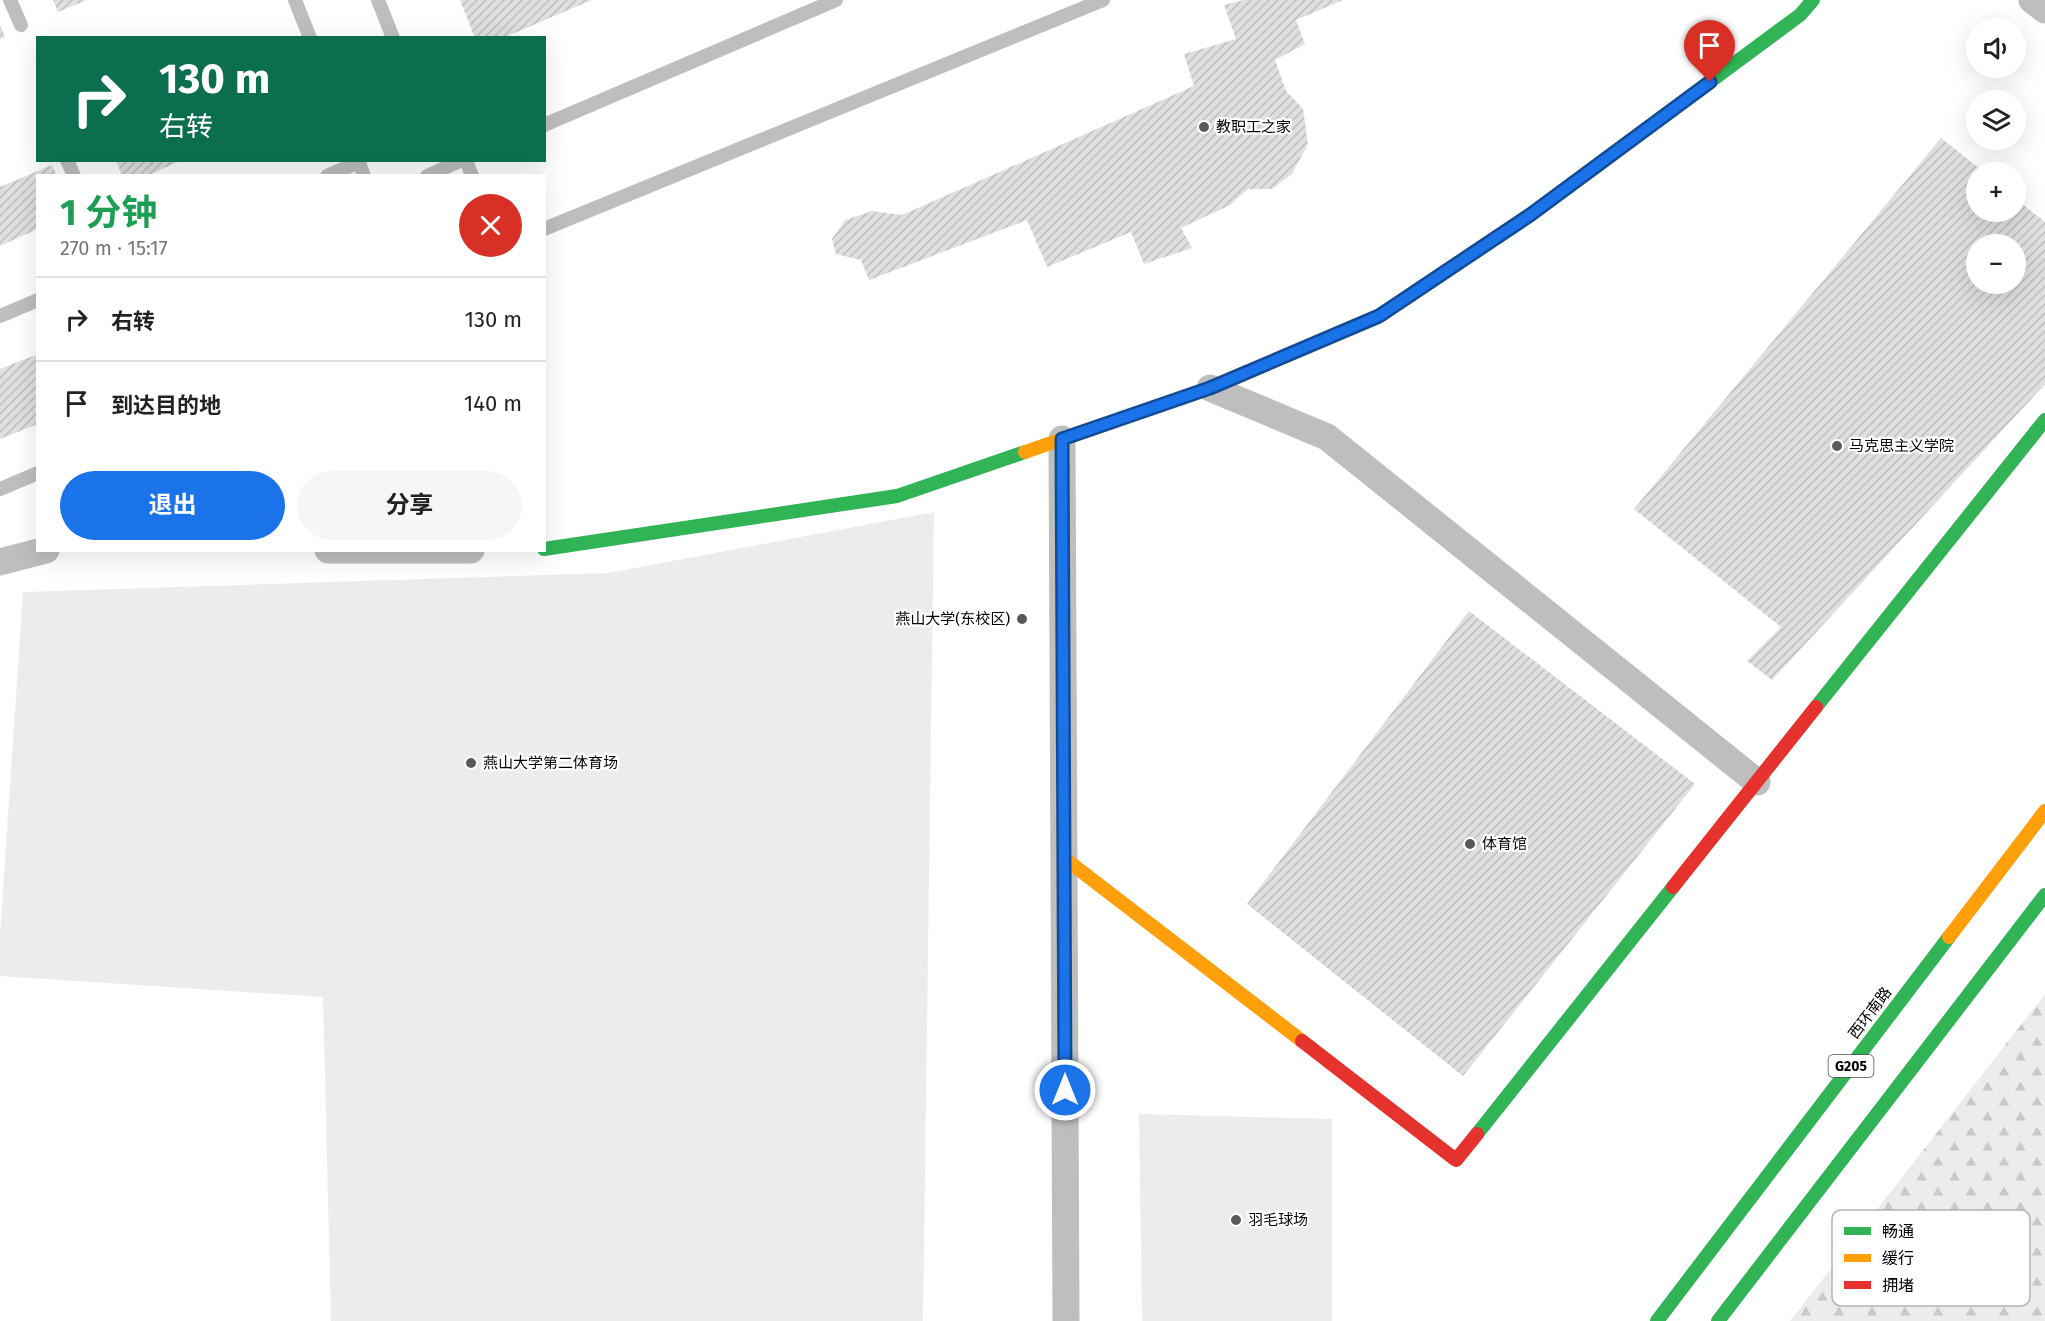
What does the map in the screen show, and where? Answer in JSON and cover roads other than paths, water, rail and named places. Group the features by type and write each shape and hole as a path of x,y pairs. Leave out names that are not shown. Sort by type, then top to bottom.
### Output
{"main road":[{"path":"546,549 897,496 1210,388 1379,316 1530,215 1800,15 1813,0"},
{"path":"1064,858 1456,1161 2045,420"},
{"name":"西环南路","path":"1657,1321 2045,811"},
{"path":"1718,1321 2045,895"}],"street":[{"path":"2032,0 2045,10"},
{"path":"1210,388 1328,437 1757,782"},
{"path":"1062,439 1066,1321"},
{"path":"0,562 38,552"}],"lane":[{"path":"10,0 21,25"},
{"path":"295,0 309,36"},
{"path":"378,0 392,36"},
{"path":"546,124 836,0"},
{"path":"546,228 1068,7 1103,0"},
{"path":"331,174 356,162"},
{"path":"430,174 443,164"},
{"path":"0,316 36,301"},
{"path":"0,489 36,474"}],"place":[{"name":"教职工之家","path":"1204,127"},
{"name":"马克思主义学院","path":"1837,446"},
{"name":"燕山大学(东校区)","path":"1022,619"},
{"name":"燕山大学第二体育场","path":"471,763"},
{"name":"体育馆","path":"1470,844"},
{"name":"羽毛球场","path":"1236,1220"}]}
